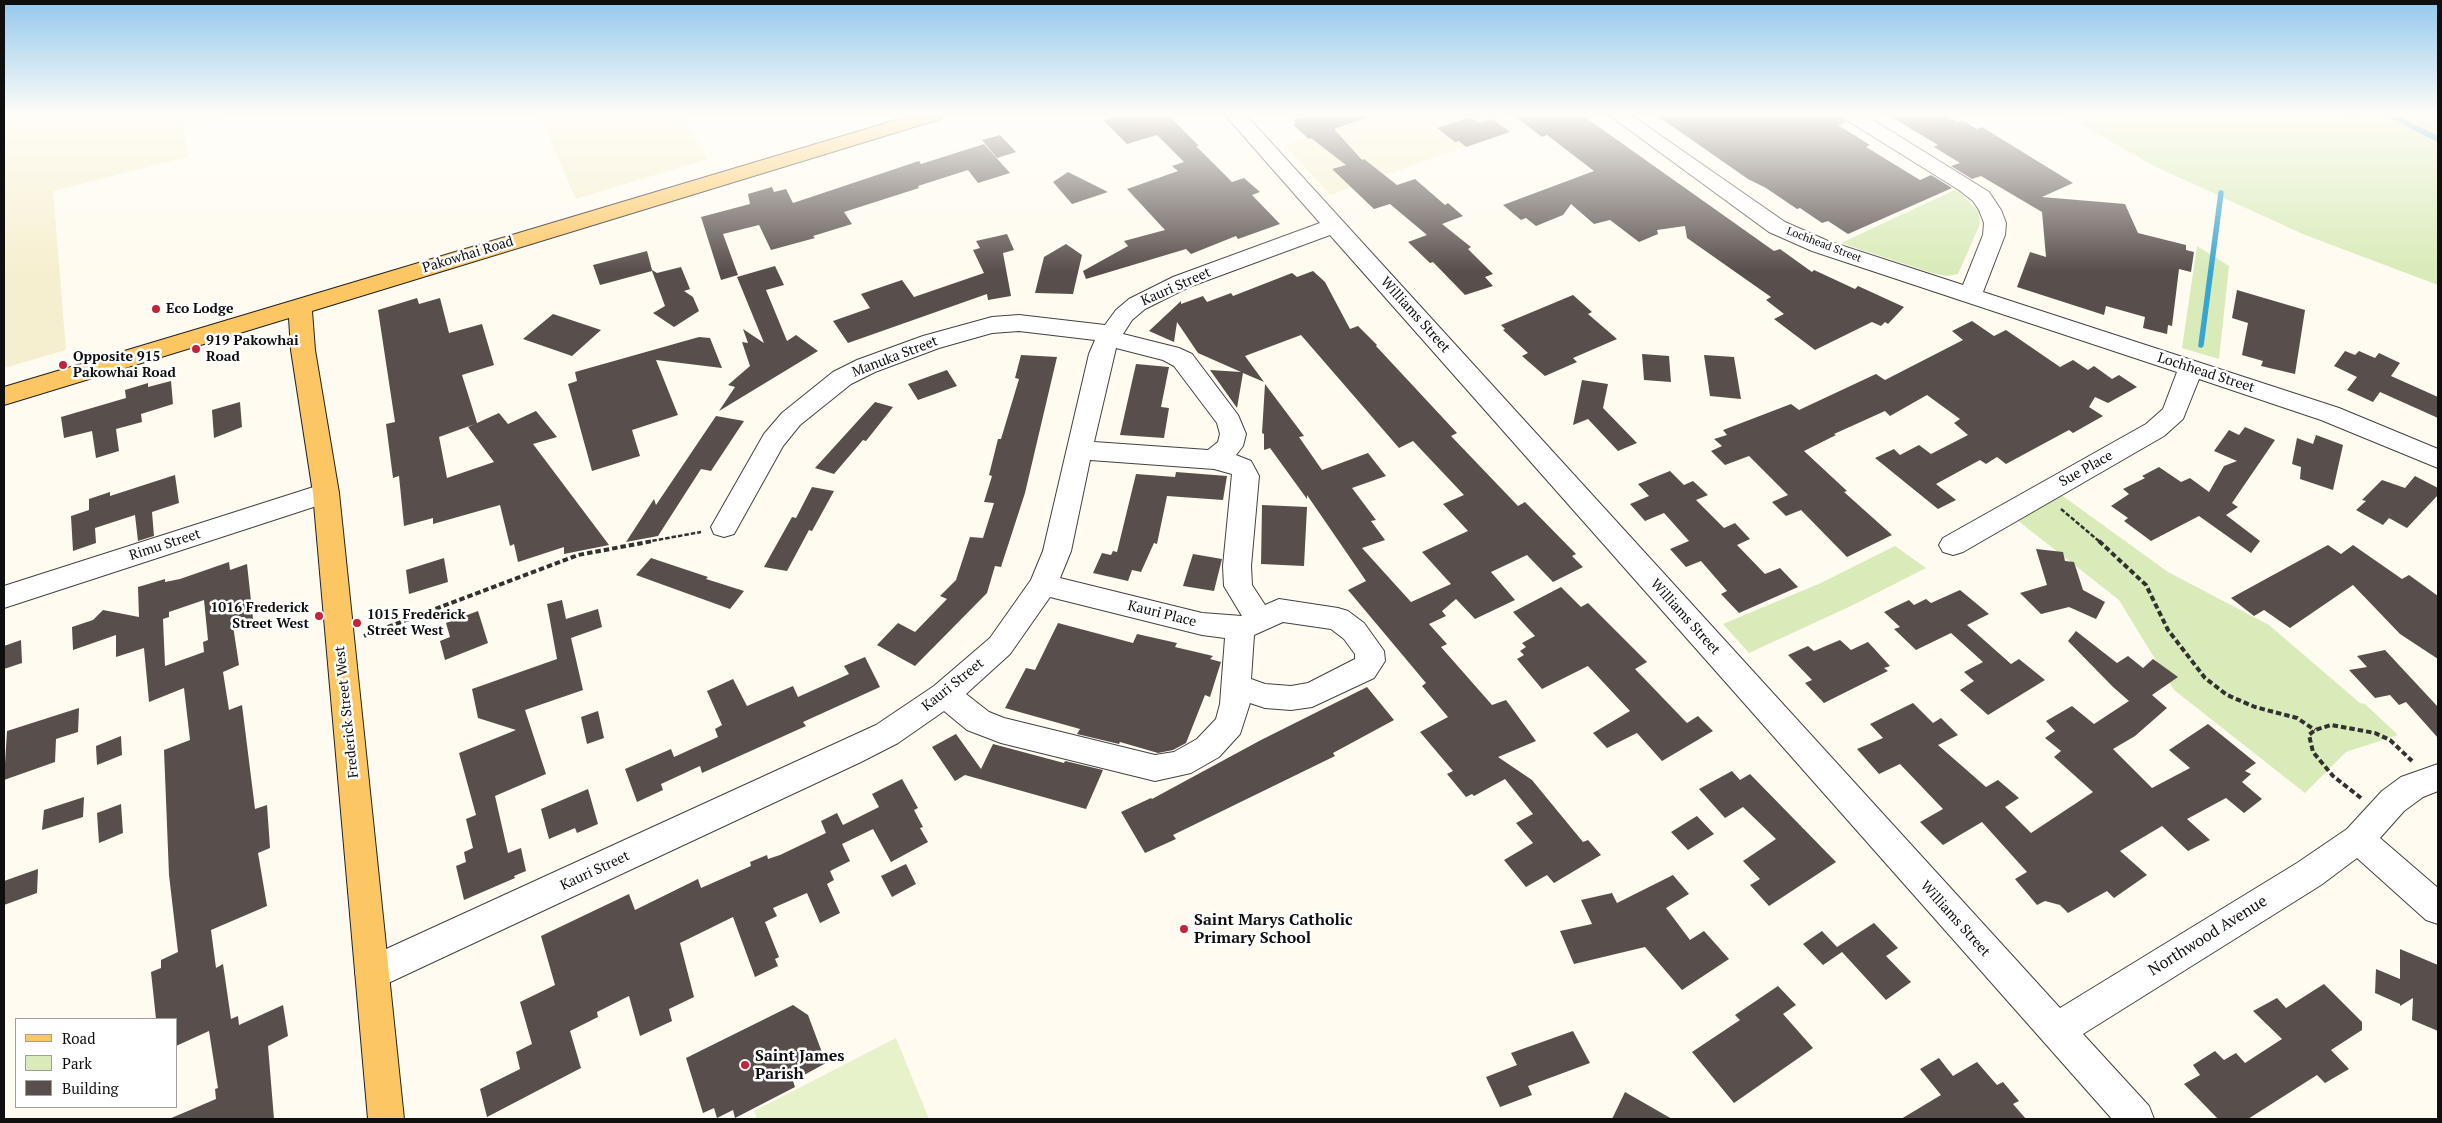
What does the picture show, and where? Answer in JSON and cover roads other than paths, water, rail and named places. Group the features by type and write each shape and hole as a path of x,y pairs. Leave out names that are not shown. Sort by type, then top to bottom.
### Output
{"main road":[{"name":"Pakowhai Road","path":"4,396 757,167"},
{"name":"Frederick Street West","path":"300,306 303,350 326,493 386,1119"}],"street":[{"name":"Williams Street","path":"1283,167 2136,1119"},
{"name":"Lochhead Street","path":"1694,167 1777,227 1820,246 2330,414 2438,459"},
{"path":"1937,167 1981,196 1990,210 1995,223 1994,235 1970,296"},
{"name":"Kauri Street","path":"372,973 850,754 887,734 945,695 1000,646 1043,585 1057,550 1101,354 1109,336 1124,315 1137,304 1155,294 1335,225"},
{"name":"Manuka Street","path":"724,527 773,440 791,419 842,378 866,366 931,342 992,325 1019,323 1058,326 1109,336 1171,354 1183,360 1229,421 1233,434 1230,446 1214,460"},
{"name":"Sue Place","path":"1953,545 2156,430 2174,413 2191,368"},
{"path":"945,695 978,721 1001,730 1155,768 1180,764 1208,748 1229,725 1236,704 1237,687 1260,620 1238,586 1246,476 1242,468 1231,463 1214,460 1079,450"},
{"name":"Rimu Street","path":"4,597 326,493"},
{"name":"Kauri Place","path":"1043,585 1202,624 1260,620 1338,619 1354,631 1369,651 1370,661 1364,670 1312,695 1291,698 1264,696 1237,687"},
{"name":"Northwood Avenue","path":"2056,1031 2309,874 2358,839 2412,787 2435,779"},
{"path":"2358,839 2438,909"}],"waterway":[{"path":"2201,345 2221,193"}],"place":[{"name":"Eco Lodge","path":"156,309"},
{"name":"919 Pakowhai Road","path":"196,349"},
{"name":"Opposite 915 Pakowhai Road","path":"63,365"},
{"name":"1016 Frederick Street West","path":"319,616"},
{"name":"1015 Frederick Street West","path":"357,623"},
{"name":"Saint Marys Catholic Primary School","path":"1184,929"},
{"name":"Saint James Parish","path":"745,1065"}]}
